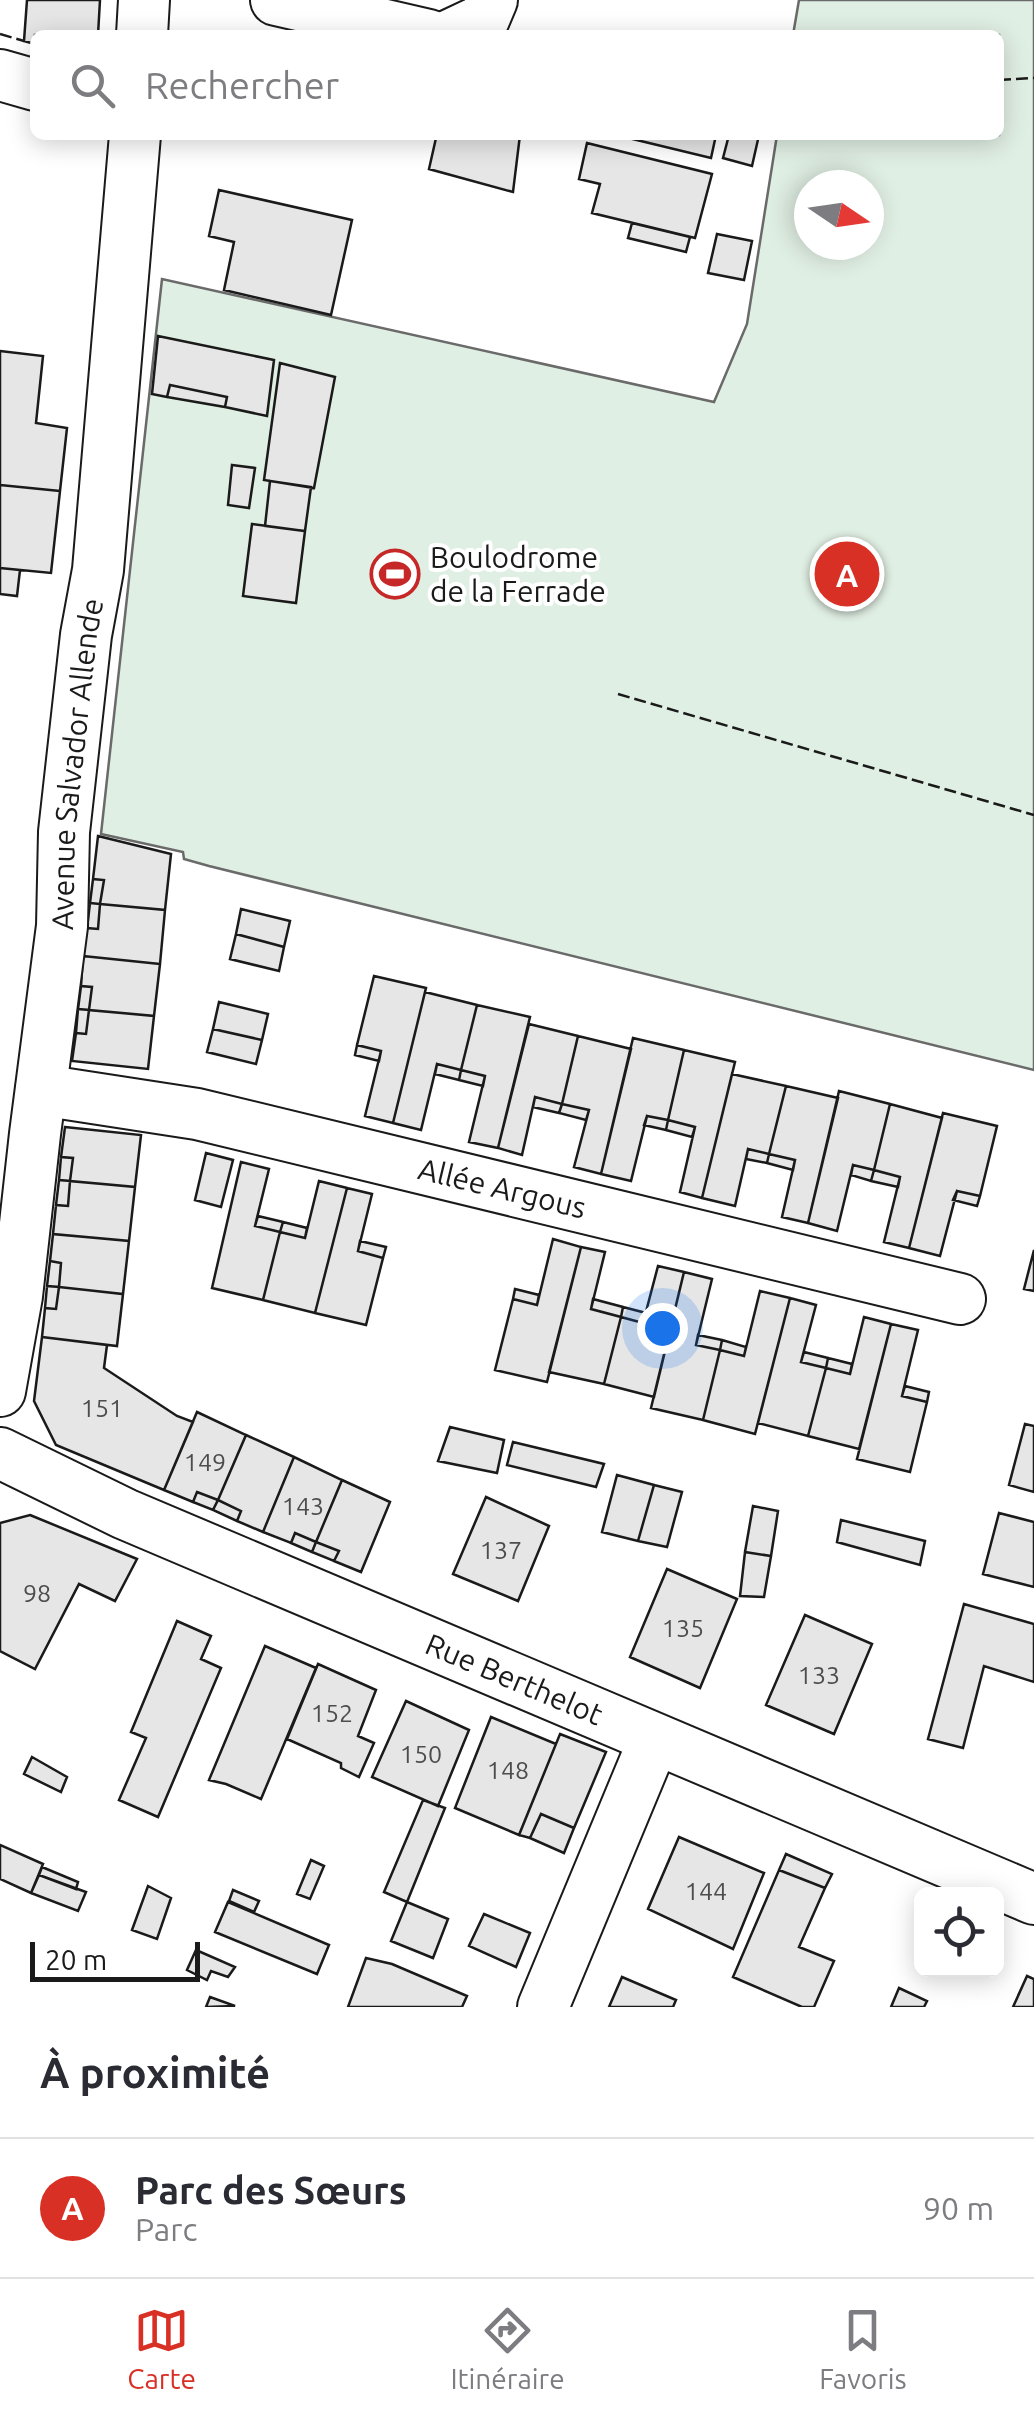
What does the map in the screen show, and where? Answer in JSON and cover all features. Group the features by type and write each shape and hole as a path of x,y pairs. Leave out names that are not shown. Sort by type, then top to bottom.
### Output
{"street":[{"path":"142,30 144,0"},
{"path":"276,0 407,30"},
{"path":"460,30 484,18 492,0"},
{"path":"0,75 30,84"},
{"name":"Avenue Salvador Allende","path":"0,1392 17,1296 62,926 64,832 86,635 98,570 135,140"},
{"name":"Allée Argous","path":"41,1090 197,1114 960,1299"},
{"name":"Rue Berthelot","path":"0,1453 125,1514 1034,1900"},
{"path":"543,2007 654,1740"}],"green space":[{"path":"799,0 1034,0 1034,1070 209,866 184,859 183,852 101,834 162,279 714,402 747,324 776,140 1004,140 1004,30 794,30"}],"building":[{"path":"27,0 100,0 98,30 30,30 30,43 24,41"},
{"path":"436,140 519,140 513,192 429,169"},
{"path":"637,140 715,140 711,158"},
{"path":"728,140 758,140 752,166 723,158"},
{"path":"587,143 712,174 695,238 592,213 600,184 579,179"},
{"path":"219,190 352,220 331,315 224,290 234,242 209,236"},
{"path":"632,223 690,237 686,252 628,238"},
{"path":"717,234 752,241 744,280 708,273"},
{"path":"158,336 274,360 267,416 225,407 227,397 170,385 167,397 152,394"},
{"path":"0,351 43,356 36,423 67,428 60,491 0,485"},
{"path":"280,363 335,377 314,488 264,480"},
{"path":"170,385 227,397 225,407 167,397"},
{"path":"232,465 255,468 249,508 228,505"},
{"path":"270,481 311,487 305,531 265,526"},
{"path":"0,485 60,491 51,573 0,568"},
{"path":"252,524 305,531 296,603 243,596"},
{"path":"0,568 20,570 17,596 0,594"},
{"path":"98,836 171,854 165,910 100,904 104,880 93,879"},
{"path":"93,879 104,880 100,904 90,903"},
{"path":"90,903 100,904 98,929 87,928"},
{"path":"100,904 165,910 160,964 83,956 87,928 98,929"},
{"path":"241,909 290,921 284,947 236,934"},
{"path":"236,934 284,947 279,971 230,959"},
{"path":"83,956 160,964 154,1016 89,1010 92,987 81,986"},
{"path":"374,976 426,988 393,1123 365,1116 381,1051 357,1045"},
{"path":"81,986 92,987 89,1010 78,1009"},
{"path":"425,992 477,1005 461,1070 437,1064 421,1130 393,1123"},
{"path":"219,1002 268,1014 262,1040 213,1029"},
{"path":"477,1005 530,1017 498,1148 469,1142 485,1076 461,1070"},
{"path":"78,1009 89,1010 86,1034 76,1033"},
{"path":"89,1010 154,1016 148,1069 72,1061 76,1033 86,1034"},
{"path":"529,1024 578,1036 562,1104 535,1097 522,1155 498,1148"},
{"path":"213,1029 262,1040 256,1064 207,1052"},
{"path":"578,1036 631,1049 601,1174 574,1167 589,1110 562,1104"},
{"path":"633,1038 684,1050 668,1120 647,1116 631,1181 601,1174"},
{"path":"357,1045 381,1051 379,1061 355,1055"},
{"path":"684,1050 735,1062 702,1198 680,1192 695,1127 668,1120"},
{"path":"437,1064 461,1070 459,1080 435,1074"},
{"path":"461,1070 485,1076 483,1086 459,1080"},
{"path":"732,1074 786,1086 769,1154 748,1149 735,1206 702,1198"},
{"path":"786,1086 838,1098 808,1223 782,1217 795,1160 769,1154"},
{"path":"839,1091 890,1104 874,1170 853,1165 837,1231 808,1223"},
{"path":"535,1097 562,1104 559,1113 533,1107"},
{"path":"562,1104 589,1110 586,1120 559,1113"},
{"path":"890,1104 942,1118 909,1248 884,1242 900,1177 874,1170"},
{"path":"943,1113 997,1126 980,1196 957,1191 940,1256 909,1248"},
{"path":"647,1116 668,1120 666,1130 644,1125"},
{"path":"668,1120 695,1127 692,1137 666,1130"},
{"path":"65,1127 141,1135 135,1187 70,1181 73,1158 61,1157"},
{"path":"748,1149 769,1154 767,1163 746,1159"},
{"path":"206,1153 233,1160 221,1207 195,1200"},
{"path":"769,1154 795,1160 793,1170 767,1163"},
{"path":"61,1157 73,1158 70,1181 59,1180"},
{"path":"241,1162 269,1169 255,1226 280,1232 263,1300 212,1288"},
{"path":"853,1165 874,1170 871,1181 851,1175"},
{"path":"874,1170 900,1177 898,1187 871,1181"},
{"path":"59,1180 70,1181 68,1206 56,1205"},
{"path":"70,1181 135,1187 129,1241 53,1234 56,1205 68,1206"},
{"path":"319,1181 347,1188 315,1313 263,1300 280,1232 305,1238"},
{"path":"347,1188 372,1194 358,1251 383,1258 366,1325 315,1313"},
{"path":"957,1191 980,1196 977,1206 953,1200"},
{"path":"258,1216 283,1222 280,1232 255,1226"},
{"path":"283,1222 307,1228 305,1238 280,1232"},
{"path":"53,1234 129,1241 123,1294 59,1287 61,1263 50,1261"},
{"path":"553,1239 581,1247 547,1382 495,1370 513,1299 537,1305"},
{"path":"360,1241 386,1247 383,1258 358,1251"},
{"path":"581,1247 605,1252 591,1309 621,1317 604,1384 549,1372"},
{"path":"1034,1250 1034,1291 1024,1289"},
{"path":"50,1261 61,1263 59,1287 47,1286"},
{"path":"658,1266 684,1272 654,1397 604,1384 621,1317 643,1323"},
{"path":"684,1272 712,1279 696,1345 720,1350 703,1420 651,1408"},
{"path":"47,1286 59,1287 56,1309 45,1308"},
{"path":"59,1287 123,1294 117,1346 42,1337 45,1308 56,1309"},
{"path":"515,1289 539,1295 537,1305 513,1299"},
{"path":"760,1291 790,1298 755,1434 703,1420 720,1350 744,1356"},
{"path":"790,1298 816,1305 801,1362 826,1368 808,1436 758,1423"},
{"path":"593,1299 623,1307 621,1317 591,1309"},
{"path":"623,1307 646,1313 643,1323 621,1317"},
{"path":"864,1317 891,1324 859,1449 808,1436 826,1368 850,1374"},
{"path":"891,1324 918,1330 902,1396 927,1402 910,1472 857,1459"},
{"path":"698,1335 722,1340 720,1350 696,1345"},
{"path":"42,1337 107,1345 104,1368 177,1416 193,1422 164,1490 56,1445 34,1401"},
{"path":"722,1340 746,1347 744,1356 720,1350"},
{"path":"804,1352 828,1358 826,1368 801,1362"},
{"path":"828,1358 852,1364 850,1374 826,1368"},
{"path":"905,1386 929,1392 927,1402 902,1396"},
{"path":"197,1412 246,1435 218,1500 197,1492 193,1502 164,1490"},
{"path":"1025,1424 1034,1426 1034,1492 1009,1485"},
{"path":"450,1427 504,1440 497,1473 438,1461"},
{"path":"246,1435 294,1457 263,1532 237,1521 241,1511 218,1500"},
{"path":"513,1442 604,1464 596,1487 507,1465"},
{"path":"294,1457 342,1480 316,1542 295,1533 291,1543 263,1532"},
{"path":"617,1475 654,1485 638,1541 602,1532"},
{"path":"342,1480 390,1502 361,1572 334,1561 339,1551 316,1542"},
{"path":"654,1485 682,1492 667,1547 638,1541"},
{"path":"197,1492 218,1500 213,1510 193,1502"},
{"path":"486,1497 549,1526 518,1601 453,1574"},
{"path":"218,1500 241,1511 237,1521 213,1510"},
{"path":"753,1506 778,1511 771,1556 745,1552"},
{"path":"999,1513 1034,1522 1034,1587 983,1574"},
{"path":"30,1515 137,1559 115,1601 79,1584 35,1669 0,1651 0,1523"},
{"path":"841,1520 925,1541 920,1565 837,1542"},
{"path":"295,1533 316,1542 312,1552 291,1543"},
{"path":"316,1542 339,1551 334,1561 312,1552"},
{"path":"745,1552 771,1556 764,1597 740,1596"},
{"path":"667,1569 737,1599 700,1688 630,1657"},
{"path":"964,1604 1034,1624 1034,1682 984,1666 963,1748 928,1739"},
{"path":"805,1615 872,1644 834,1734 766,1705"},
{"path":"177,1621 211,1636 201,1659 221,1668 158,1817 119,1800 146,1738 131,1732"},
{"path":"265,1646 316,1668 261,1799 209,1780"},
{"path":"318,1664 376,1690 358,1736 374,1743 359,1777 341,1768 341,1763 287,1739"},
{"path":"406,1701 469,1730 438,1806 372,1777"},
{"path":"491,1717 556,1744 519,1835 455,1808"},
{"path":"560,1734 606,1752 574,1828 541,1814 530,1838 519,1835"},
{"path":"32,1757 67,1777 61,1792 24,1774"},
{"path":"423,1800 445,1808 407,1902 384,1892"},
{"path":"541,1814 574,1828 564,1853 530,1838"},
{"path":"679,1837 764,1873 733,1949 648,1909"},
{"path":"0,1845 43,1864 31,1893 0,1879"},
{"path":"786,1854 832,1874 825,1888 779,1870"},
{"path":"311,1860 324,1866 310,1899 297,1894"},
{"path":"42,1867 78,1882 76,1889 39,1875"},
{"path":"779,1870 825,1888 799,1947 834,1961 814,2007 802,2007 733,1977"},
{"path":"39,1875 86,1892 78,1911 31,1893"},
{"path":"148,1886 171,1898 157,1939 132,1930"},
{"path":"233,1890 259,1901 254,1912 229,1901"},
{"path":"228,1902 329,1945 317,1974 215,1932"},
{"path":"407,1902 448,1919 433,1958 391,1941"},
{"path":"484,1914 530,1933 516,1967 469,1946"},
{"path":"196,1950 235,1967 228,1977 211,1971 207,1980 187,1970"},
{"path":"366,1958 392,1964 467,1996 462,2007 348,2007"},
{"path":"1027,1976 1034,1979 1034,2007 1013,2007"},
{"path":"622,1977 676,2000 673,2007 609,2007"},
{"path":"899,1988 927,2001 924,2007 891,2007"},
{"path":"210,1997 235,2006 206,2007"}],"fence":[{"path":"0,34 24,41"},
{"path":"1004,80 1034,78"},
{"path":"618,694 1034,815"}],"place":[{"name":"Boulodrome de la Ferrade","path":"395,574"},
{"name":"Parc des Sœurs","path":"847,574"}]}
